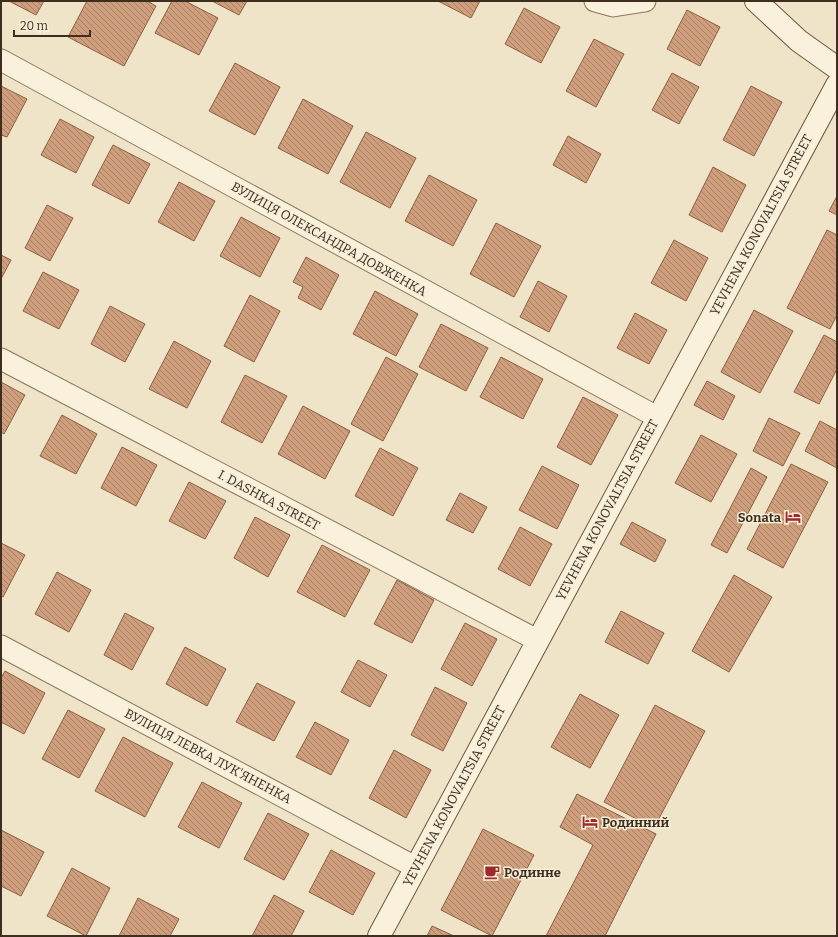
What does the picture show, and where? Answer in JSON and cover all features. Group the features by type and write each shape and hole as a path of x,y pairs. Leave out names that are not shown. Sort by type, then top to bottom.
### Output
{"street":[{"path":"595,1 613,6 645,1"},
{"path":"756,1 799,41 837,68"},
{"name":"ВУЛИЦЯ ОЛЕКСАНДРА ДОВЖЕНКА","path":"1,60 657,417"},
{"name":"YEVHENA KONOVALTSIA STREET","path":"379,936 837,85"},
{"name":"I. DASHKA STREET","path":"1,359 537,640"},
{"name":"ВУЛИЦЯ ЛЕВКА ЛУК'ЯНЕНКА","path":"1,646 415,867"}],"building":[{"path":"9,1 44,1 36,15"},
{"path":"87,1 147,1 156,6 124,66 68,37"},
{"path":"172,1 185,1 218,18 199,55 155,33"},
{"path":"212,1 247,1 239,15"},
{"path":"438,1 480,1 471,18"},
{"path":"524,8 560,27 541,63 505,44"},
{"path":"687,10 720,27 700,66 667,49"},
{"path":"594,39 624,54 596,107 566,91"},
{"path":"235,63 280,87 255,135 209,111"},
{"path":"672,73 699,87 679,124 652,110"},
{"path":"1,86 27,99 7,137 1,135"},
{"path":"751,86 782,102 754,156 723,140"},
{"path":"303,99 353,126 328,174 278,148"},
{"path":"60,119 94,137 76,173 41,155"},
{"path":"366,132 416,158 390,208 340,182"},
{"path":"568,136 601,154 586,183 553,165"},
{"path":"113,145 150,164 129,204 92,185"},
{"path":"713,167 746,185 722,232 689,215"},
{"path":"429,175 477,200 453,246 405,221"},
{"path":"179,182 215,201 194,241 158,222"},
{"path":"837,196 837,215 829,211"},
{"path":"47,205 73,218 50,261 25,248"},
{"path":"241,217 280,238 260,277 220,256"},
{"path":"496,223 541,246 514,297 470,274"},
{"path":"827,230 837,235 837,315 830,329 787,308"},
{"path":"674,240 708,258 686,301 651,283"},
{"path":"1,255 11,260 1,279"},
{"path":"306,257 339,275 321,310 298,298 303,287 293,282"},
{"path":"43,272 79,290 59,329 23,311"},
{"path":"538,281 567,296 549,332 520,317"},
{"path":"375,291 418,314 396,356 353,334"},
{"path":"250,295 280,311 254,362 224,346"},
{"path":"110,306 145,324 125,362 91,344"},
{"path":"754,310 793,331 760,393 721,372"},
{"path":"635,313 667,330 649,364 617,348"},
{"path":"441,324 488,348 466,391 419,367"},
{"path":"824,335 837,342 837,369 819,404 794,392"},
{"path":"174,341 211,361 187,408 149,389"},
{"path":"386,357 418,374 383,441 351,424"},
{"path":"501,357 543,379 523,419 480,397"},
{"path":"245,375 287,396 262,443 221,422"},
{"path":"707,381 735,396 723,420 694,405"},
{"path":"1,382 25,395 4,434 1,432"},
{"path":"583,397 618,415 591,465 557,447"},
{"path":"303,406 350,431 325,479 278,454"},
{"path":"62,415 97,434 76,474 40,456"},
{"path":"769,418 800,433 783,466 753,451"},
{"path":"820,421 837,430 837,468 805,451"},
{"path":"701,435 737,454 711,502 675,483"},
{"path":"122,447 157,465 136,506 101,488"},
{"path":"380,448 418,468 393,516 355,496"},
{"path":"791,464 828,482 783,568 747,549"},
{"path":"542,466 579,485 557,529 519,510"},
{"path":"751,468 767,477 727,553 711,545"},
{"path":"189,482 226,501 205,539 169,521"},
{"path":"460,493 487,507 473,533 446,520"},
{"path":"255,517 290,535 268,577 234,558"},
{"path":"632,522 666,540 655,562 620,544"},
{"path":"520,527 552,544 530,586 498,569"},
{"path":"1,543 25,555 3,597 1,596"},
{"path":"322,545 370,570 345,617 297,592"},
{"path":"57,572 91,590 69,632 35,614"},
{"path":"734,575 772,597 729,672 692,651"},
{"path":"397,580 434,600 412,643 374,624"},
{"path":"621,611 664,633 648,664 605,642"},
{"path":"125,613 154,628 132,670 104,655"},
{"path":"465,623 497,639 472,686 441,669"},
{"path":"185,647 226,669 207,706 166,684"},
{"path":"358,660 387,675 370,707 341,692"},
{"path":"5,671 45,693 24,734 1,722 1,678"},
{"path":"257,683 295,702 274,741 236,722"},
{"path":"435,687 467,703 443,751 411,735"},
{"path":"580,694 619,715 590,768 551,747"},
{"path":"655,705 705,731 654,828 604,802"},
{"path":"68,710 105,729 79,778 42,759"},
{"path":"315,722 349,740 331,775 296,757"},
{"path":"123,737 173,763 145,817 95,791"},
{"path":"394,750 431,770 406,818 369,798"},
{"path":"202,782 242,803 219,848 178,827"},
{"path":"577,794 656,834 605,936 546,936 593,845 560,827"},
{"path":"268,813 309,834 284,880 244,859"},
{"path":"483,829 534,855 492,936 441,910"},
{"path":"1,830 44,852 21,896 1,886"},
{"path":"331,850 375,873 353,915 309,892"},
{"path":"72,868 110,888 86,936 47,916"},
{"path":"274,895 304,911 291,936 252,936"},
{"path":"138,898 179,919 170,936 119,936"},
{"path":"432,926 454,936 427,936"}],"place":[{"name":"Sonata","path":"793,517"},
{"name":"Родинний","path":"590,822"},
{"name":"Родинне","path":"492,872"}]}
